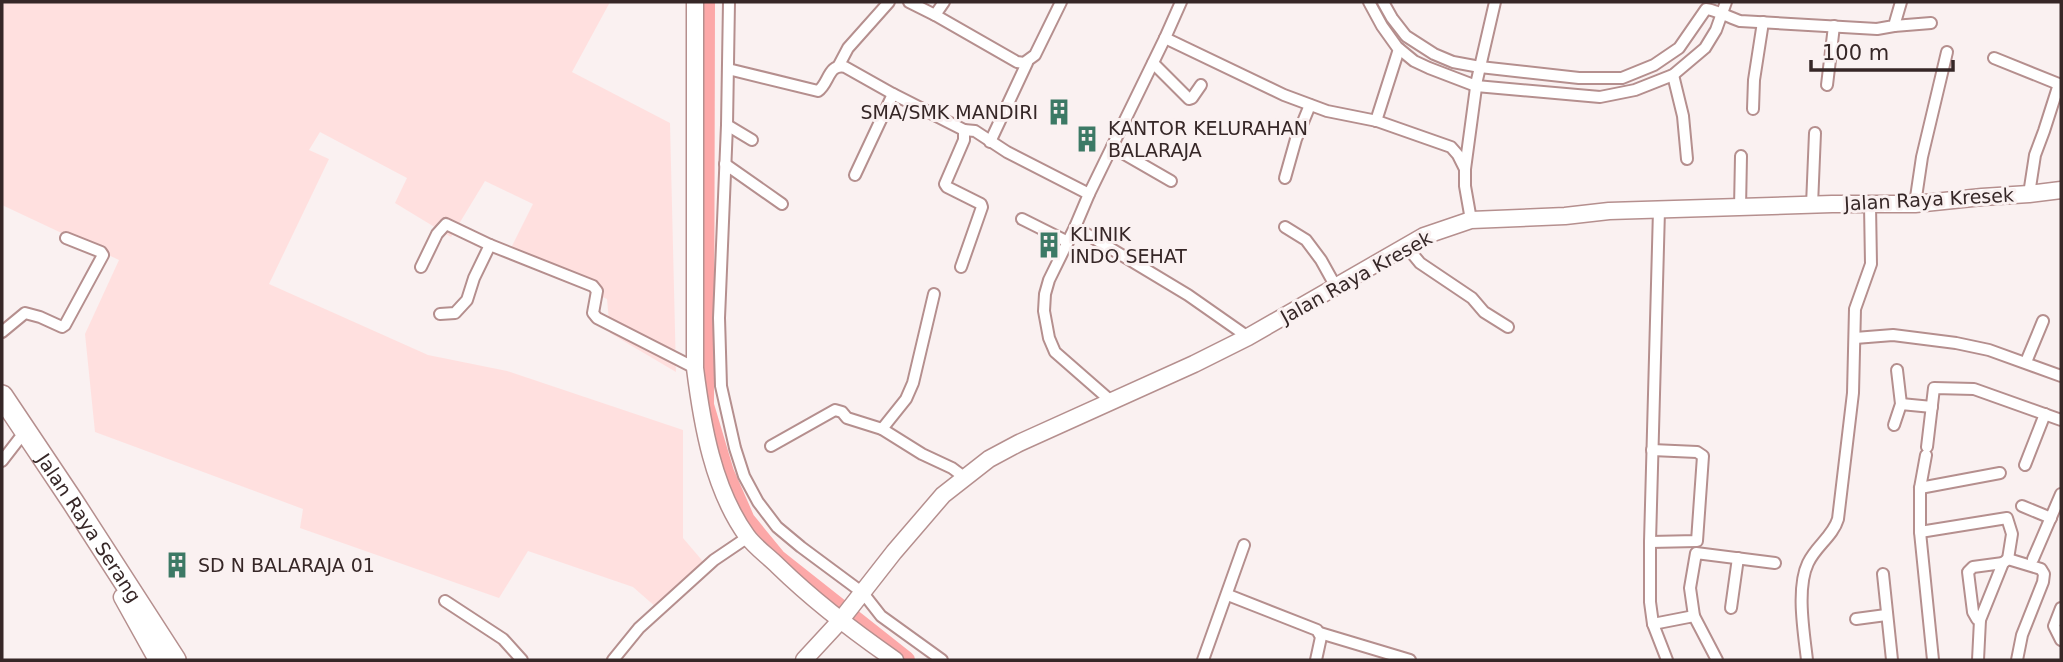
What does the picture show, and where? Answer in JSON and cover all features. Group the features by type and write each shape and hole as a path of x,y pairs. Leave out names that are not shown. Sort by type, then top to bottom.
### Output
{"highway":[{"name":"Jalan Raya Serang","path":"2,403 19,439 175,660"},
{"name":"Jalan Raya Serang","path":"2,403 127,594 141,629 166,660"}],"main road":[{"path":"695,2 695,368 707,440 727,499 748,537 802,590 895,660"},
{"name":"Jalan Raya Kresek","path":"804,660 841,620 916,524 943,495 989,459 1248,337 1424,236 1471,220 1659,210 1915,204 2061,190"},
{"path":"127,594 157,660"},
{"path":"127,594 166,632 185,660"}],"street":[{"path":"729,2 719,318 721,386 735,448 744,475 758,502 777,527 861,595 881,616 942,660"},
{"path":"728,69 818,91 839,65 848,48 889,2"},
{"path":"909,2 1017,62 1027,63"},
{"path":"935,15 944,2"},
{"path":"1111,401 1055,352 1049,338 1044,310 1045,294 1089,194 1181,2"},
{"path":"1369,2 1401,43 1432,61 1478,76 1578,87 1622,85 1667,58 1679,48 1704,11 1716,12 1740,21 1877,29 1931,23"},
{"path":"1383,2 1387,22"},
{"path":"1471,220 1465,169 1478,76 1495,2"},
{"path":"1401,43 1432,61 1453,62 1478,76 1578,87 1622,85 1634,90 1673,75 1704,48 1716,30 1716,12 1726,2"},
{"path":"1894,26 1901,2"},
{"path":"990,142 1027,63 1035,55 1057,3"},
{"path":"1753,109 1762,22"},
{"path":"1827,85 1834,26"},
{"path":"1165,38 1310,105 1376,121 1451,147 1465,169"},
{"path":"1376,121 1401,43"},
{"path":"1915,204 1922,158 1947,52"},
{"path":"1994,58 2060,84 2035,155 2029,194"},
{"path":"1153,63 1189,99 1201,85"},
{"path":"839,65 964,130 975,131 990,142 1089,194"},
{"path":"1673,75 1683,116 1687,159"},
{"path":"855,175 893,94"},
{"path":"1286,178 1296,139 1310,105"},
{"path":"727,125 752,140"},
{"path":"961,267 982,207 981,204 945,186 964,140 964,130"},
{"path":"1812,205 1815,133"},
{"path":"1112,147 1171,181"},
{"path":"1741,156 1741,208"},
{"path":"725,164 782,204"},
{"path":"1807,660 1802,591 1807,565 1834,530 1838,519 1853,393 1857,302 1871,264 1870,205"},
{"path":"1659,210 1650,602 1653,624 1667,660"},
{"path":"1022,219 1068,242"},
{"path":"421,267 437,234 446,224 489,245 593,286 597,291 593,313 597,318 695,368"},
{"path":"1285,227 1306,240 1336,287"},
{"path":"1075,228 1188,295 1248,337"},
{"path":"2,332 25,313 62,327 65,325 103,257 101,252 66,238"},
{"path":"440,314 453,314 467,300 489,245"},
{"path":"1406,246 1420,263 1472,298 1478,306 1508,327"},
{"path":"882,429 906,399 913,383 934,294"},
{"path":"2026,362 2043,321"},
{"path":"1855,338 1893,335 1956,343 1989,350 2061,376"},
{"path":"1894,425 1901,404 1897,370"},
{"path":"1933,660 1920,532 1920,488 1934,388 1974,389 2061,420"},
{"path":"1901,404 1932,407"},
{"path":"771,446 839,411 847,418 882,429 964,477"},
{"path":"2025,465 2045,414"},
{"path":"2,461 19,439"},
{"path":"1652,450 1697,452 1703,456 1690,588 1693,616 1717,660"},
{"path":"1920,488 2000,473"},
{"path":"2033,559 2061,494"},
{"path":"2022,506 2051,518"},
{"path":"1920,532 2007,517 2012,534 2005,561 1980,620 1978,660"},
{"path":"629,660 616,656 639,628 714,560 748,537"},
{"path":"1650,542 1696,547 1738,558 1775,563"},
{"path":"1203,660 1244,545"},
{"path":"1731,608 1738,558"},
{"path":"1980,620 1973,612 1968,572 1973,567 2005,561 2041,569 2044,574 2043,582 2022,635 2018,658 2030,660"},
{"path":"1883,574 1892,660"},
{"path":"1228,595 1320,633 1410,660"},
{"path":"445,601 503,639 522,660"},
{"path":"2061,608 2054,629 2061,640"},
{"path":"1856,619 1886,615"},
{"path":"1653,624 1693,616"},
{"path":"1316,660 1320,633"}],"shaded area":[{"path":"2,2 610,2 572,72 670,123 676,372 610,333 607,299 507,256 533,204 485,181 451,237 395,203 407,178 320,132 309,150 329,159 269,284 428,355 507,371 683,430 683,538 706,565 657,608 633,587 528,551 499,598 300,528 303,509 95,432 85,334 119,260 2,205"}],"waterway":[{"path":"706,2 705,405 725,472 746,520 777,558 906,660"}],"place":[{"name":"SMA/SMK MANDIRI","path":"1059,112"},
{"name":"KANTOR KELURAHAN BALARAJA","path":"1087,139"},
{"name":"KLINIK INDO SEHAT","path":"1049,245"},
{"name":"SD N BALARAJA 01","path":"177,565"}]}
